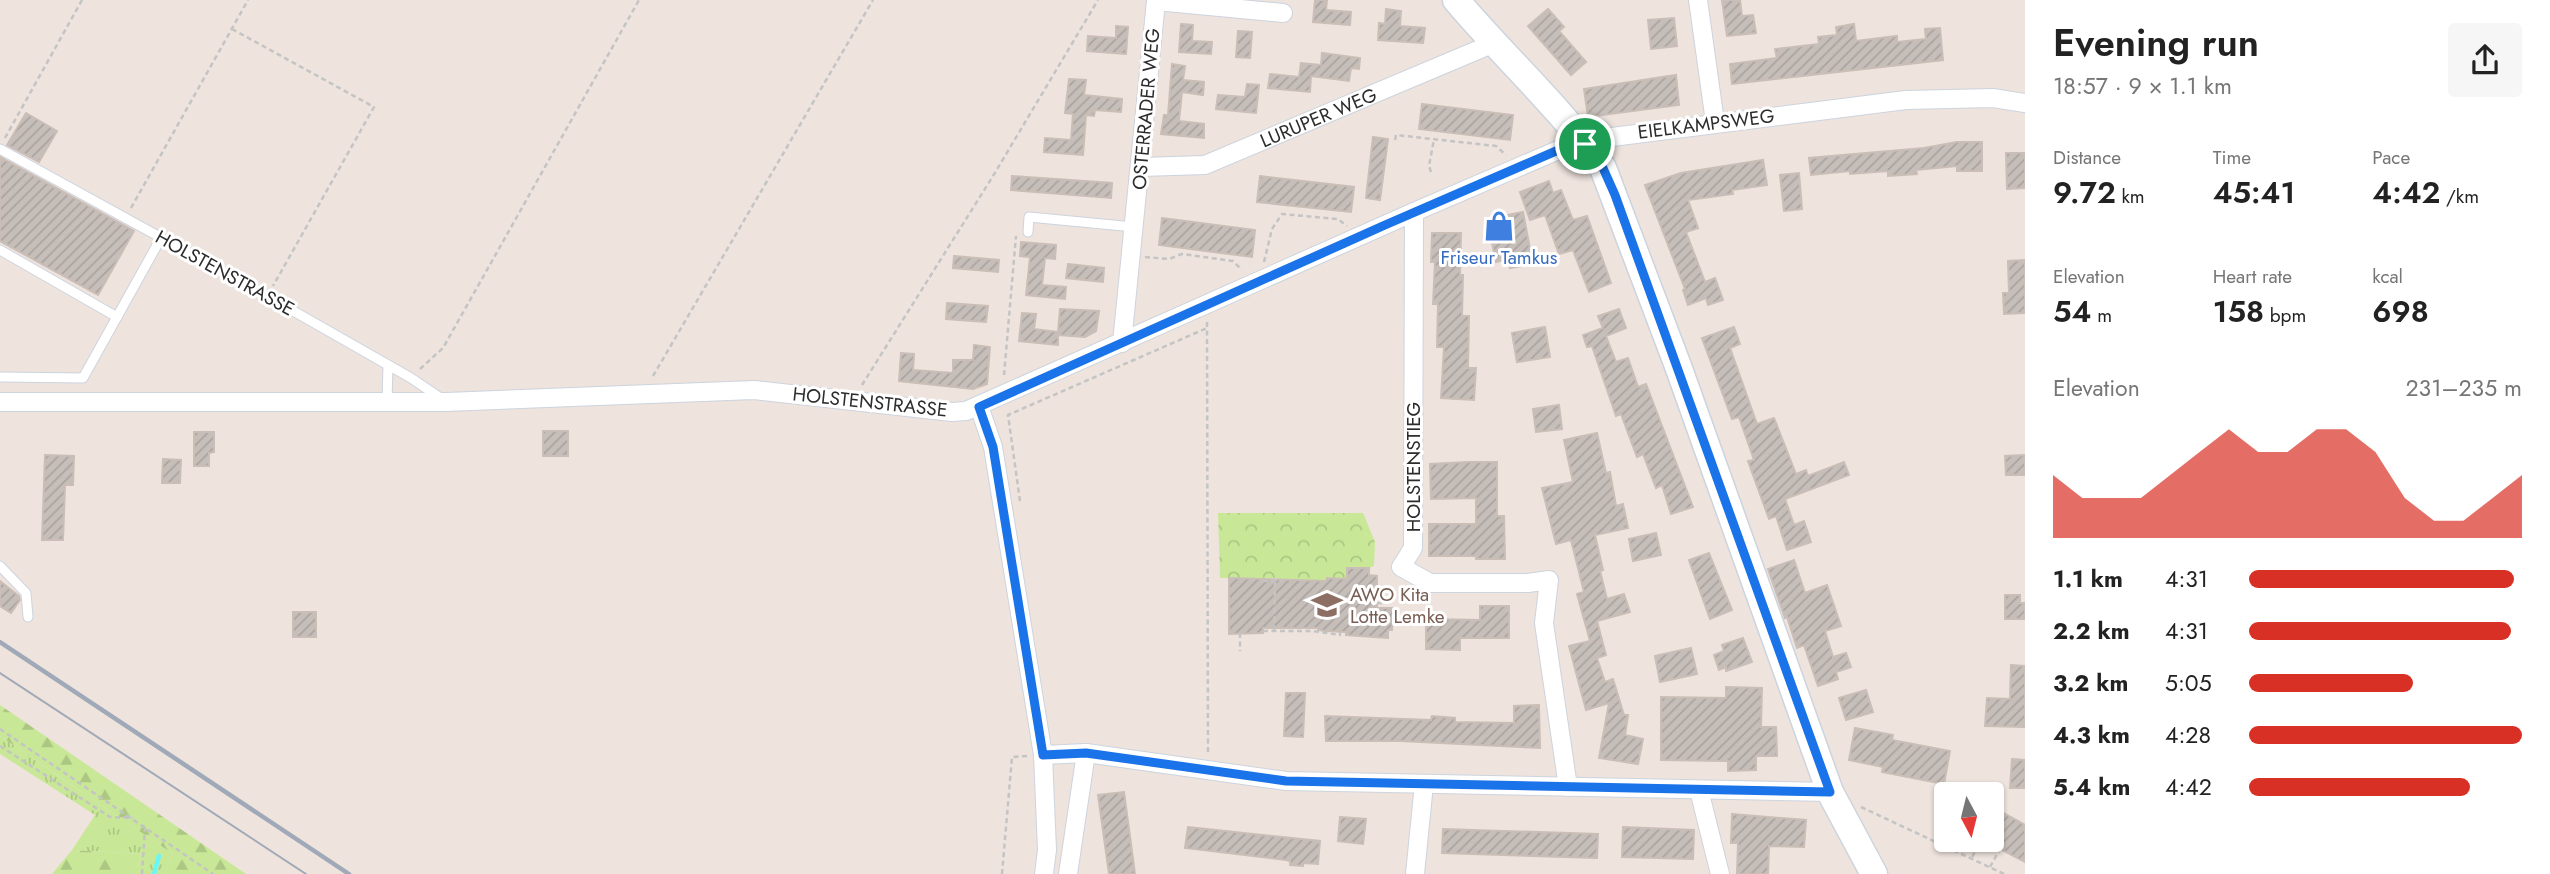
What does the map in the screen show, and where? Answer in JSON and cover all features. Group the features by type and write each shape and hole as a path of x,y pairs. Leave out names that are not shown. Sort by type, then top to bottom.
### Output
{"street":[{"path":"1456,0 1492,44 1526,75 1603,168 1830,792 1874,874"},
{"path":"1698,0 1715,122"},
{"name":"OSTERRADER WEG","path":"1122,343 1156,1 1283,13"},
{"name":"LURUPER WEG","path":"1141,167 1205,165 1492,44"},
{"name":"EIELKAMPSWEG","path":"979,407 1413,212 1563,148 1612,137 1715,122 1906,100 1993,98 2025,103"},
{"name":"HOLSTENSTIEG","path":"1413,212 1413,548 1401,567 1430,583 1528,583 1549,580 1545,623 1568,787"},
{"name":"HOLSTENSTRASSE","path":"0,402 446,402 754,390 953,412 979,407"},
{"path":"979,407 993,447 1043,755 1047,850 1044,874"},
{"path":"1043,755 1086,753 1286,781 1830,792"},
{"path":"1068,874 1086,753"},
{"path":"1415,874 1424,784"},
{"path":"1699,790 1720,874"}],"lane":[{"name":"HOLSTENSTRASSE","path":"0,147 411,378 446,402"},
{"path":"1028,232 1029,217 1134,227"},
{"path":"0,377 83,378 161,238"},
{"path":"0,250 117,317"},
{"path":"387,402 388,365"},
{"path":"0,566 26,593 28,617"}],"path":[{"path":"0,147 82,0"},
{"path":"126,218 248,0"},
{"path":"411,378 443,348 639,0"},
{"path":"643,394 873,0"},
{"path":"853,400 993,176 1098,0"},
{"path":"232,29 374,107 267,296"},
{"path":"1395,140 1396,135 1496,146 1518,168"},
{"path":"1431,173 1429,166 1434,139"},
{"path":"1131,257 1169,259 1182,254 1233,261 1256,283 1272,229 1282,214 1338,219 1360,236"},
{"path":"1002,396 1016,231 1028,232"},
{"path":"1208,305 1209,769"},
{"path":"1021,510 1008,415 1207,328"},
{"path":"1263,581 1282,581"},
{"path":"1274,631 1275,581"},
{"path":"1377,603 1385,603 1394,591"},
{"path":"1263,631 1313,631 1340,635 1340,632"},
{"path":"1240,633 1240,651"},
{"path":"0,729 213,874"},
{"path":"0,746 110,817 134,818"},
{"path":"1002,874 1012,757 1043,755"},
{"path":"1830,792 2004,874"},
{"path":"142,874 145,828"},
{"path":"1971,859 1975,852"},
{"path":"1990,867 1998,852"}],"green space":[{"path":"1218,513 1363,513 1375,542 1374,566 1348,568 1347,579 1277,583 1277,578 1220,578"},
{"path":"0,705 246,874 165,874 173,854 0,736"},
{"path":"0,736 173,854 165,874 137,874 140,854 72,850 95,815 0,754"},
{"path":"72,850 140,854 137,874 52,874"}],"building":[{"path":"1315,0 1327,0 1326,10 1351,12 1350,25 1313,22"},
{"path":"1722,0 1740,0 1742,16 1753,15 1756,33 1727,36"},
{"path":"1386,9 1401,11 1400,26 1425,28 1423,43 1378,40 1379,23 1385,24"},
{"path":"1548,9 1564,27 1559,31 1586,62 1571,75 1528,26"},
{"path":"1674,18 1677,46 1651,49 1648,20"},
{"path":"1181,24 1193,25 1192,41 1212,42 1211,54 1179,52"},
{"path":"1854,24 1856,41 1897,36 1897,42 1926,39 1925,29 1940,28 1943,60 1732,84 1730,64 1777,58 1775,49 1819,44 1818,37 1837,35 1836,27"},
{"path":"1116,26 1128,27 1126,54 1087,51 1088,36 1116,38"},
{"path":"1238,31 1252,32 1250,58 1236,57"},
{"path":"1322,53 1360,58 1359,69 1351,68 1349,81 1311,76 1310,92 1268,88 1270,74 1299,77 1301,63 1321,65"},
{"path":"1172,64 1185,66 1183,80 1204,82 1203,95 1182,92 1179,121 1204,124 1204,138 1161,134 1164,115 1168,115"},
{"path":"1676,75 1679,105 1588,117 1584,89"},
{"path":"1069,79 1086,80 1084,95 1122,99 1121,112 1095,110 1094,116 1086,115 1083,155 1044,152 1045,138 1071,140 1073,114 1065,113"},
{"path":"1247,84 1259,85 1256,113 1216,109 1218,95 1245,97"},
{"path":"1422,104 1513,115 1510,140 1419,129"},
{"path":"26,113 57,131 39,162 7,145"},
{"path":"1373,137 1388,139 1380,200 1366,198"},
{"path":"1957,142 1982,142 1982,171 1957,171 1957,166 1916,170 1917,174 1888,176 1888,171 1811,175 1809,158 1924,148"},
{"path":"2006,153 2025,153 2025,188 2007,189"},
{"path":"0,157 134,231 98,295 0,241"},
{"path":"1763,160 1767,185 1732,190 1733,194 1688,200 1698,228 1686,232 1705,282 1715,278 1723,300 1708,305 1706,298 1688,305 1683,290 1685,289 1645,185 1681,173"},
{"path":"1799,173 1802,209 1784,211 1780,175"},
{"path":"1012,176 1112,183 1111,198 1011,190"},
{"path":"1260,176 1354,187 1351,212 1257,202"},
{"path":"1549,181 1553,193 1561,190 1573,220 1587,216 1611,283 1589,292 1573,250 1559,254 1545,215 1530,220 1520,192"},
{"path":"1523,212 1533,264 1510,268 1508,259 1496,262 1487,219"},
{"path":"1162,218 1255,230 1252,257 1159,245"},
{"path":"1432,233 1461,233 1462,316 1469,316 1468,368 1476,368 1474,400 1441,398 1444,347 1437,347 1438,304 1433,304 1435,262 1431,262"},
{"path":"1021,242 1056,245 1055,259 1045,258 1042,285 1066,287 1065,299 1026,295 1030,257 1020,256"},
{"path":"954,256 999,260 998,272 953,268"},
{"path":"2025,260 2025,313 2004,314 2003,293 2009,293 2008,261"},
{"path":"1068,264 1104,268 1103,282 1066,278"},
{"path":"947,303 988,306 986,322 946,319"},
{"path":"1060,309 1099,311 1096,331 1085,337 1058,335 1058,345 1019,341 1022,313 1036,314 1034,329 1058,332"},
{"path":"1619,309 1626,328 1606,336 1616,362 1628,358 1638,387 1646,384 1693,507 1671,514 1662,485 1656,488 1643,454 1637,457 1621,414 1616,416 1592,346 1587,347 1583,335 1603,328 1598,316"},
{"path":"1545,327 1550,357 1517,362 1512,333"},
{"path":"1734,327 1740,344 1730,348 1757,424 1774,418 1796,474 1806,470 1808,476 1844,462 1849,475 1785,499 1794,525 1804,521 1811,542 1787,550 1776,516 1769,519 1748,461 1754,460 1739,417 1732,419 1702,338"},
{"path":"974,345 990,347 987,384 973,389 899,381 901,353 914,354 913,370 953,373 953,360 973,360"},
{"path":"1559,405 1562,429 1536,432 1533,409"},
{"path":"543,431 568,431 568,456 543,456"},
{"path":"194,432 214,432 214,452 209,453 209,466 194,466"},
{"path":"1597,433 1606,473 1610,472 1616,506 1623,504 1628,528 1595,535 1603,570 1600,571 1607,599 1624,594 1630,612 1597,621 1606,655 1597,658 1605,682 1613,679 1624,715 1628,715 1625,735 1643,739 1638,764 1599,758 1609,703 1586,710 1569,646 1590,641 1577,594 1584,592 1571,540 1556,544 1542,488 1573,482 1564,440"},
{"path":"45,455 74,456 73,485 65,485 63,540 42,540"},
{"path":"2025,455 2025,475 2006,475 2005,456"},
{"path":"163,459 181,460 180,483 162,483"},
{"path":"1497,462 1497,516 1504,516 1505,559 1429,556 1429,524 1476,524 1476,498 1431,499 1430,464"},
{"path":"1656,533 1661,555 1633,561 1629,539"},
{"path":"1709,553 1732,610 1710,619 1689,560"},
{"path":"1794,560 1805,593 1827,585 1841,626 1825,631 1833,657 1846,653 1851,667 1836,672 1838,679 1818,686 1804,645 1797,648 1768,569"},
{"name":"AWO Kita Lotte Lemke","path":"1347,568 1369,568 1369,575 1377,576 1377,608 1393,608 1392,630 1388,630 1388,638 1346,635 1346,632 1318,628 1263,628 1263,633 1229,634 1229,578 1326,581 1327,578 1347,579"},
{"path":"0,581 19,596 20,600 11,613 0,606"},
{"path":"2005,595 2020,595 2020,603 2025,603 2025,619 2005,619"},
{"path":"1480,606 1509,606 1509,638 1460,638 1460,650 1426,649 1426,619 1480,620"},
{"path":"293,612 316,612 316,637 293,637"},
{"path":"1743,638 1752,662 1726,671 1726,667 1719,670 1714,655 1724,651 1722,645"},
{"path":"1691,648 1697,674 1660,682 1655,656"},
{"path":"2011,665 2025,666 2025,727 1985,726 1987,698 2010,699"},
{"path":"1726,687 1762,688 1761,727 1776,727 1777,756 1756,756 1756,770 1728,771 1728,761 1661,760 1661,697 1726,698"},
{"path":"1866,690 1873,712 1846,720 1839,698"},
{"path":"1286,693 1305,693 1303,737 1284,736"},
{"path":"1539,705 1540,748 1400,741 1326,741 1325,716 1431,720 1432,716 1455,718 1455,722 1514,723 1514,706"},
{"path":"1855,728 1893,735 1892,740 1950,751 1944,782 1882,772 1883,767 1849,760"},
{"path":"2012,759 2025,760 2025,788 2010,788"},
{"path":"1124,792 1135,874 1109,874 1098,795"},
{"path":"2004,813 2025,825 2025,862 2004,851"},
{"path":"1732,814 1806,820 1804,847 1769,846 1768,874 1737,874 1738,843 1731,843"},
{"path":"1340,817 1366,819 1363,844 1338,841"},
{"path":"1188,827 1320,841 1318,864 1290,865 1290,861 1286,860 1185,848"},
{"path":"1623,827 1694,830 1693,859 1622,857"},
{"path":"1443,829 1598,834 1597,858 1442,853"}],"waterway":[{"path":"154,874 159,856"}],"tram line":[{"path":"0,673 306,874"}],"railway":[{"path":"0,642 349,874"}],"place":[{"name":"Friseur Tamkus","path":"1499,226"},
{"name":"AWO Kita Lotte Lemke","path":"1327,605"}],"route":[{"path":"1585,144 1603,168 1615,195 1830,792 1286,781 1086,753 1043,755 993,447 979,407 1413,212 1563,148 1585,144"}]}
